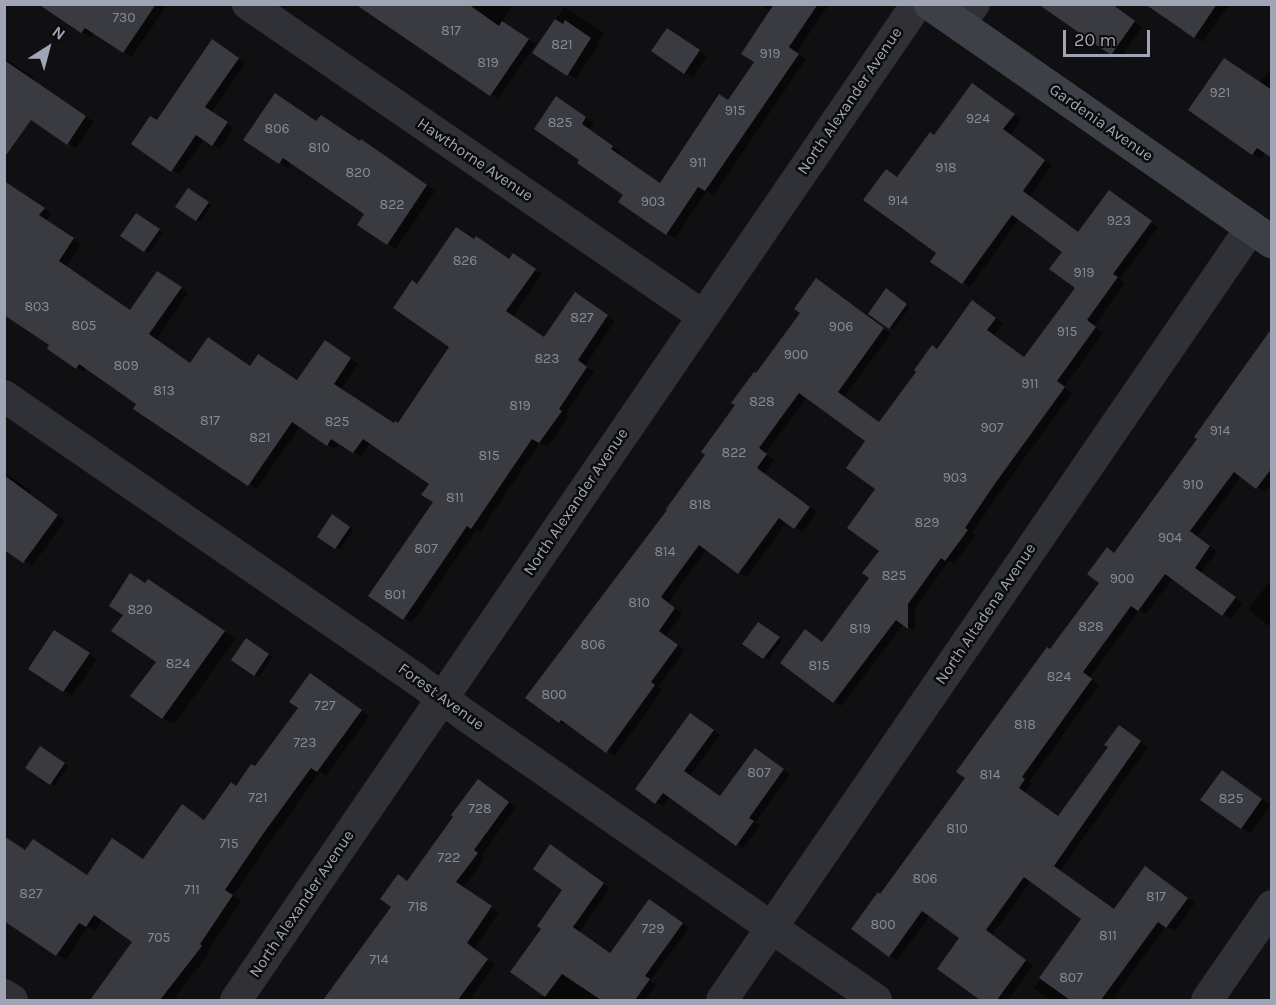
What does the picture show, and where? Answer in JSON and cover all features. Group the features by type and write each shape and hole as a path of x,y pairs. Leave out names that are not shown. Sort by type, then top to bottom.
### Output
{"street":[{"name":"Hawthorne Avenue","path":"248,4 702,316"},
{"name":"North Alexander Avenue","path":"236,1000 917,4"},
{"name":"Gardenia Avenue","path":"930,4 966,14 1261,235"},
{"name":"North Altadena Avenue","path":"722,1000 1261,235"},
{"name":"Forest Avenue","path":"4,396 443,697 876,1000"},
{"path":"1207,1000 1272,906"},
{"path":"4,995 12,1000"}],"building":[{"path":"38,4 156,4 123,53 85,28 81,33"},
{"path":"355,4 468,4 499,26 502,21 529,39 490,96"},
{"path":"774,4 818,4 789,47 799,54 705,191 698,187 666,235 618,202 623,195 577,163 579,160 534,129 556,96 586,117 582,124 613,146 611,149 660,183 719,94 728,100 754,62 741,54"},
{"path":"1038,4 1112,4 1135,21 1111,55"},
{"path":"1145,4 1217,4 1194,38"},
{"path":"555,19 563,24 565,20 591,38 567,76 532,53"},
{"path":"667,28 700,50 684,74 651,51"},
{"path":"212,39 239,58 205,107 228,122 212,146 196,135 171,172 131,144 150,116 157,120"},
{"path":"1224,58 1272,90 1272,158 1257,148 1252,155 1188,110"},
{"path":"4,60 86,116 67,145 31,120 4,158"},
{"path":"972,83 1015,114 1003,129 1045,160 1023,191 1078,232 1109,190 1152,221 1113,274 1118,277 1087,320 1096,327 1057,381 1065,387 994,485 965,528 968,530 945,561 941,558 908,604 908,629 896,620 833,703 780,663 805,629 822,642 869,578 862,573 879,551 847,528 875,489 846,468 865,441 799,393 759,448 767,454 757,468 810,507 794,529 779,518 738,574 699,545 661,597 675,608 659,631 678,645 651,682 655,685 606,753 561,720 559,723 525,698 667,510 705,455 701,452 735,405 731,403 800,313 794,309 816,278 884,328 838,392 879,422 916,372 914,370 932,345 937,349 972,300 996,318 987,330 1024,357 1075,288 1049,269 1062,252 1012,215 962,284 930,262 936,253 863,200 886,169 897,177 930,132 934,135"},
{"path":"275,93 316,121 321,115 360,141 361,139 427,185 387,245 357,225 364,214 283,158 279,164 243,140"},
{"path":"4,181 45,208 39,215 74,238 59,261 130,310 157,271 182,287 149,334 190,363 208,337 250,366 258,354 297,380 325,340 351,358 334,384 394,423 395,421 398,423 449,347 393,308 412,280 417,284 456,227 474,239 476,236 509,259 513,253 536,269 506,311 544,337 575,292 608,315 578,360 587,367 559,409 562,411 539,443 532,439 471,529 467,526 403,620 368,596 433,502 421,495 429,484 363,439 353,453 331,439 327,446 292,422 248,486 133,409 136,404 79,364 76,369 47,349 49,345 4,315"},
{"path":"188,188 209,202 196,221 175,207"},
{"path":"136,213 160,229 144,252 120,236"},
{"path":"886,288 907,304 889,329 868,314"},
{"path":"1272,328 1272,468 1256,489 1234,472 1190,531 1210,546 1195,568 1236,597 1222,616 1165,574 1138,611 1131,606 1083,672 1092,679 1022,777 1025,779 1019,788 1058,816 1108,747 1104,745 1119,725 1141,741 1054,866 1114,909 1145,866 1188,898 1166,928 1158,922 1101,1000 1070,1000 1039,978 1081,919 1024,877 986,930 1026,960 997,1000 980,1000 937,969 959,938 922,911 889,957 851,929 878,892 880,894 965,778 956,772 976,744 1047,647 1050,649 1099,583 1087,574 1107,547 1114,553 1197,439 1194,437"},
{"path":"4,475 58,515 23,563 4,550"},
{"path":"332,514 350,527 335,549 317,537"},
{"path":"130,573 145,583 148,579 225,631 162,719 130,696 156,662 111,631 123,615 109,606"},
{"path":"758,622 780,637 763,659 742,644"},
{"path":"54,630 90,653 63,692 28,669"},
{"path":"246,638 269,654 254,676 231,660"},
{"path":"310,673 362,710 317,772 311,768 263,834 225,890 233,895 200,944 202,946 160,1000 90,1000 132,942 94,915 86,927 79,923 56,956 4,921 4,836 25,850 33,839 87,875 112,838 143,859 182,804 204,820 231,782 236,786 251,764 255,766 298,708 289,702"},
{"path":"690,713 714,730 684,771 720,796 755,748 784,769 749,818 754,821 736,846 663,793 655,804 635,789"},
{"path":"40,746 65,763 50,785 25,768"},
{"path":"1222,770 1262,799 1241,829 1200,800"},
{"path":"478,779 509,802 474,850 478,853 456,882 492,906 467,943 488,959 458,1000 323,1000 391,907 380,899 398,874 407,881"},
{"path":"550,844 604,883 573,927 610,953 649,899 683,923 645,976 650,979 635,1000 601,1000 562,974 545,997 510,972 541,929 537,926 562,890 533,869"}]}
